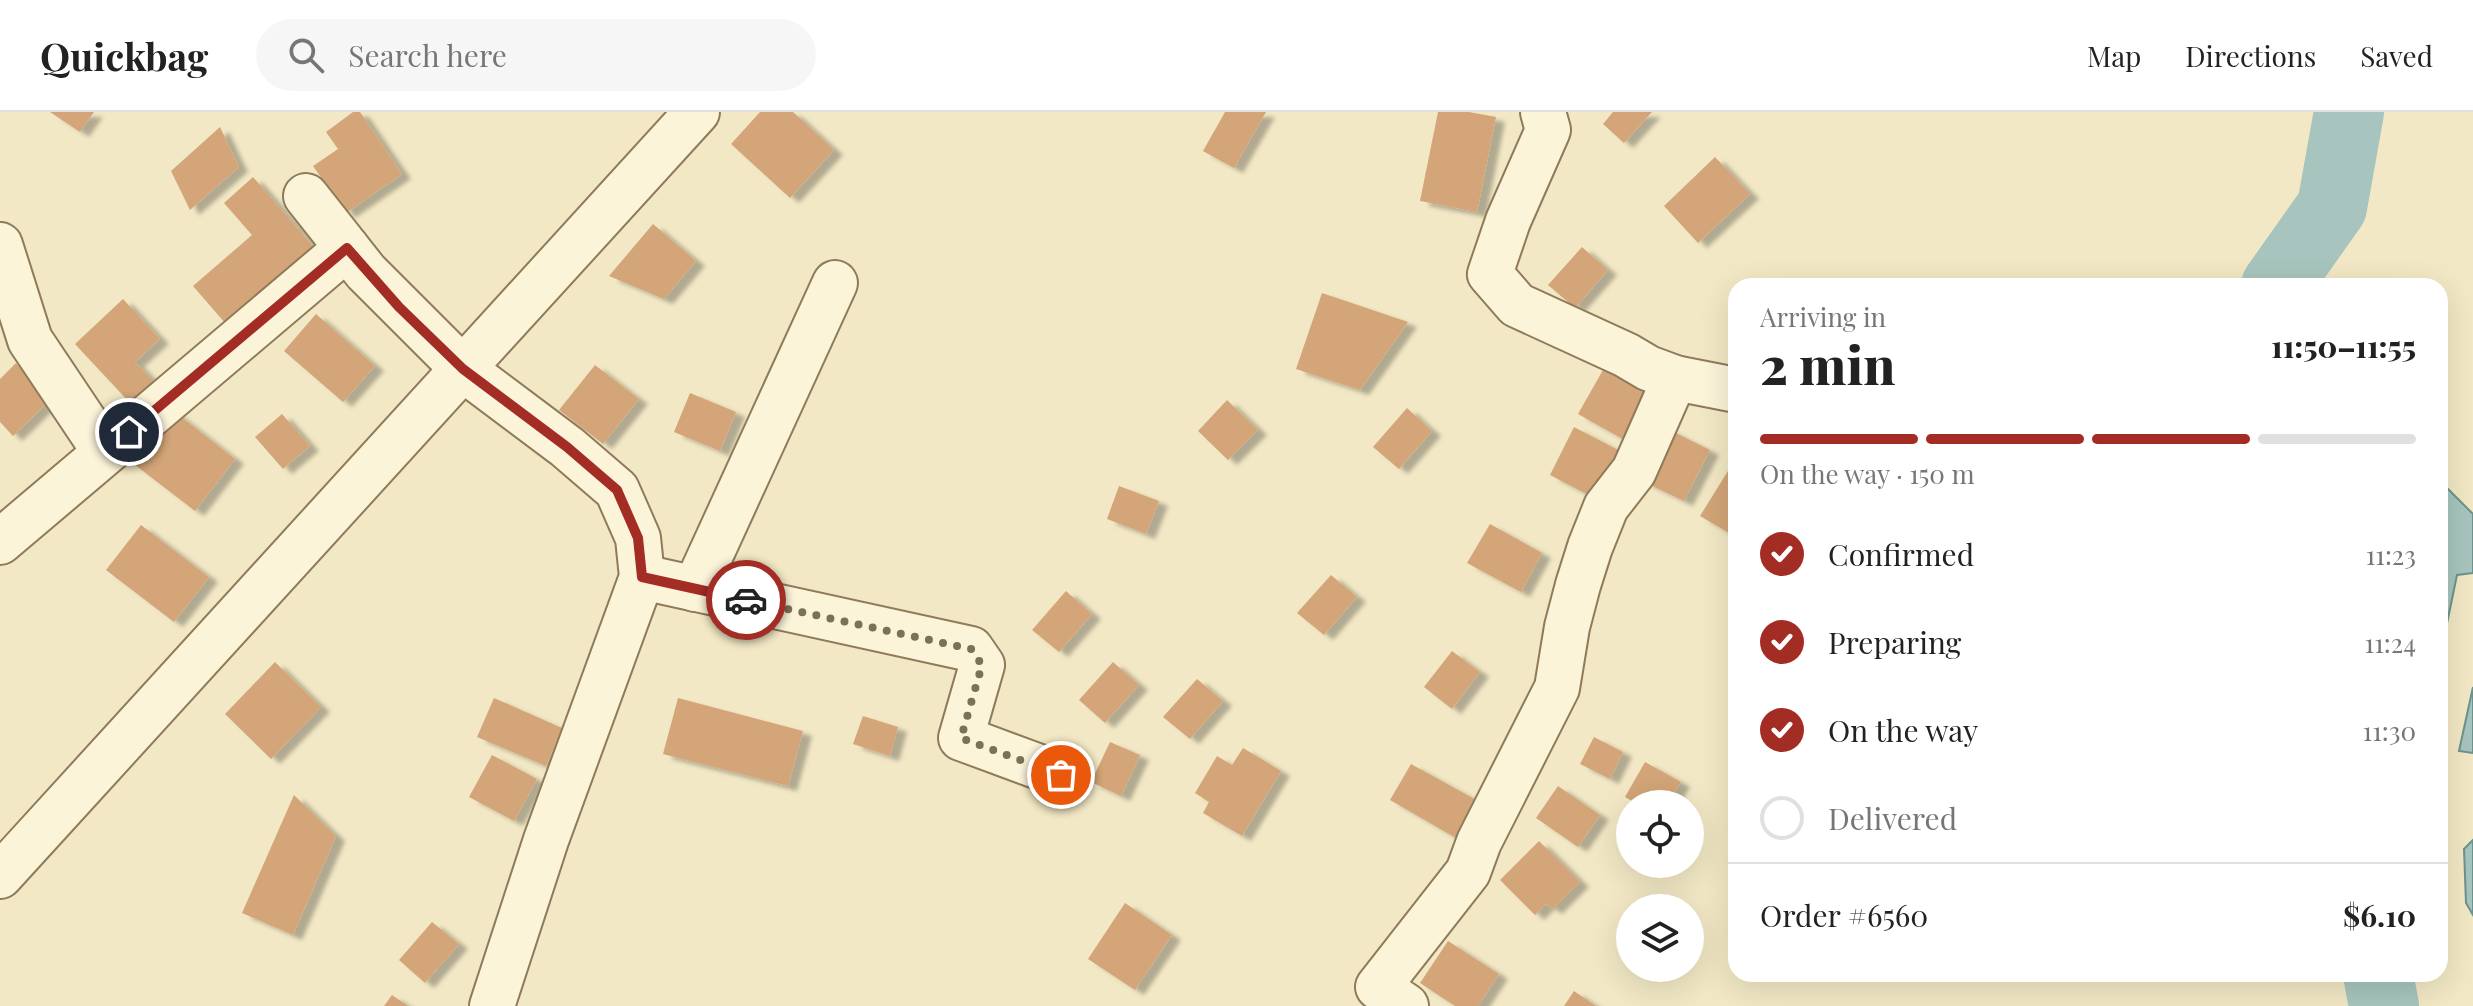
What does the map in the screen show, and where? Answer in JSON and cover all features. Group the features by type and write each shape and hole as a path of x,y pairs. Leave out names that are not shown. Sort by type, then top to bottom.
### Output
{"street":[{"path":"0,876 697,112"},
{"path":"1543,112 1548,130 1508,221 1490,274 1517,305 1675,378 1728,388"},
{"path":"306,196 386,293 463,369 567,447 617,490 638,538 642,577 546,840 492,1006"},
{"path":"0,245 30,340 105,452"},
{"path":"0,542 347,248"},
{"path":"695,589 835,283"},
{"path":"1406,1006 1378,987 1468,872 1479,842 1557,688 1575,599 1606,507 1634,471 1675,378"},
{"path":"642,577 971,649 982,665 961,738 1061,775"}],"water":[{"path":"2448,489 2473,514 2473,573 2457,575 2448,618"},
{"path":"2473,687 2473,753 2459,751"},
{"path":"2473,840 2473,915 2466,903 2464,849"}],"building":[{"path":"50,112 94,112 80,132"},
{"path":"353,112 360,112 402,174 346,213 313,166 338,149 326,132"},
{"path":"760,112 793,112 834,150 790,198 731,144"},
{"path":"1225,112 1266,112 1234,168 1203,151"},
{"path":"1438,112 1469,112 1496,117 1477,212 1420,201"},
{"path":"1613,112 1652,112 1624,143 1603,124"},
{"path":"220,127 239,167 190,210 171,171"},
{"path":"1715,157 1750,194 1698,243 1664,206"},
{"path":"253,177 314,247 226,324 193,286 252,235 224,203"},
{"path":"653,224 696,261 664,299 609,276"},
{"path":"1582,247 1608,270 1575,308 1548,285"},
{"path":"1322,293 1408,322 1360,390 1296,369"},
{"path":"123,299 160,339 135,362 153,381 130,403 75,344"},
{"path":"316,314 375,366 343,402 284,351"},
{"path":"16,363 51,399 13,436 0,422 0,379"},
{"path":"1607,363 1656,390 1628,442 1578,414"},
{"path":"595,365 639,399 603,444 559,410"},
{"path":"690,393 736,412 720,451 674,432"},
{"path":"1227,400 1258,430 1228,460 1198,431"},
{"path":"1407,408 1432,431 1399,469 1373,447"},
{"path":"171,409 235,459 195,511 130,461"},
{"path":"282,414 310,446 283,469 255,437"},
{"path":"1574,427 1622,452 1598,500 1550,475"},
{"path":"1668,429 1710,450 1684,501 1642,481"},
{"path":"1728,471 1728,532 1700,516"},
{"path":"1119,486 1159,501 1146,534 1107,519"},
{"path":"1490,524 1542,553 1521,592 1467,563"},
{"path":"141,525 209,577 174,622 106,570"},
{"path":"1331,575 1357,597 1324,635 1297,613"},
{"path":"1066,591 1092,614 1059,652 1032,630"},
{"path":"1452,651 1480,672 1452,709 1424,687"},
{"path":"275,662 321,707 271,759 225,714"},
{"path":"1113,662 1139,685 1105,723 1079,700"},
{"path":"1197,679 1223,701 1190,739 1163,717"},
{"path":"494,698 562,728 546,766 477,737"},
{"path":"678,698 803,731 788,786 663,754"},
{"path":"863,716 898,727 890,756 853,744"},
{"path":"1594,737 1623,752 1610,779 1580,764"},
{"path":"1110,742 1140,755 1121,796 1091,782"},
{"path":"1243,748 1281,771 1242,836 1203,813 1209,802 1195,793 1217,756 1232,765"},
{"path":"492,755 537,779 514,821 469,797"},
{"path":"1645,762 1681,782 1676,790 1629,790"},
{"path":"1411,764 1478,801 1456,838 1390,800"},
{"path":"1558,786 1600,815 1578,847 1536,818"},
{"path":"294,795 336,836 293,935 242,913"},
{"path":"1539,841 1580,882 1553,909 1546,904 1535,915 1500,880"},
{"path":"1125,903 1172,935 1135,990 1088,959"},
{"path":"432,922 459,944 425,983 399,960"},
{"path":"1448,941 1499,974 1478,1006 1455,1006 1420,983"},
{"path":"1574,991 1596,1006 1564,1006"},
{"path":"392,995 408,1006 384,1006"}],"waterway":[{"path":"2282,278 2332,207 2349,112"},
{"path":"2380,982 2384,1006"}],"way so far":[{"path":"746,600 971,649 982,665 961,738 1061,775"}],"route":[{"path":"129,432 347,248 415,324 463,369 567,447 617,490 638,538 642,577 746,600"}]}
